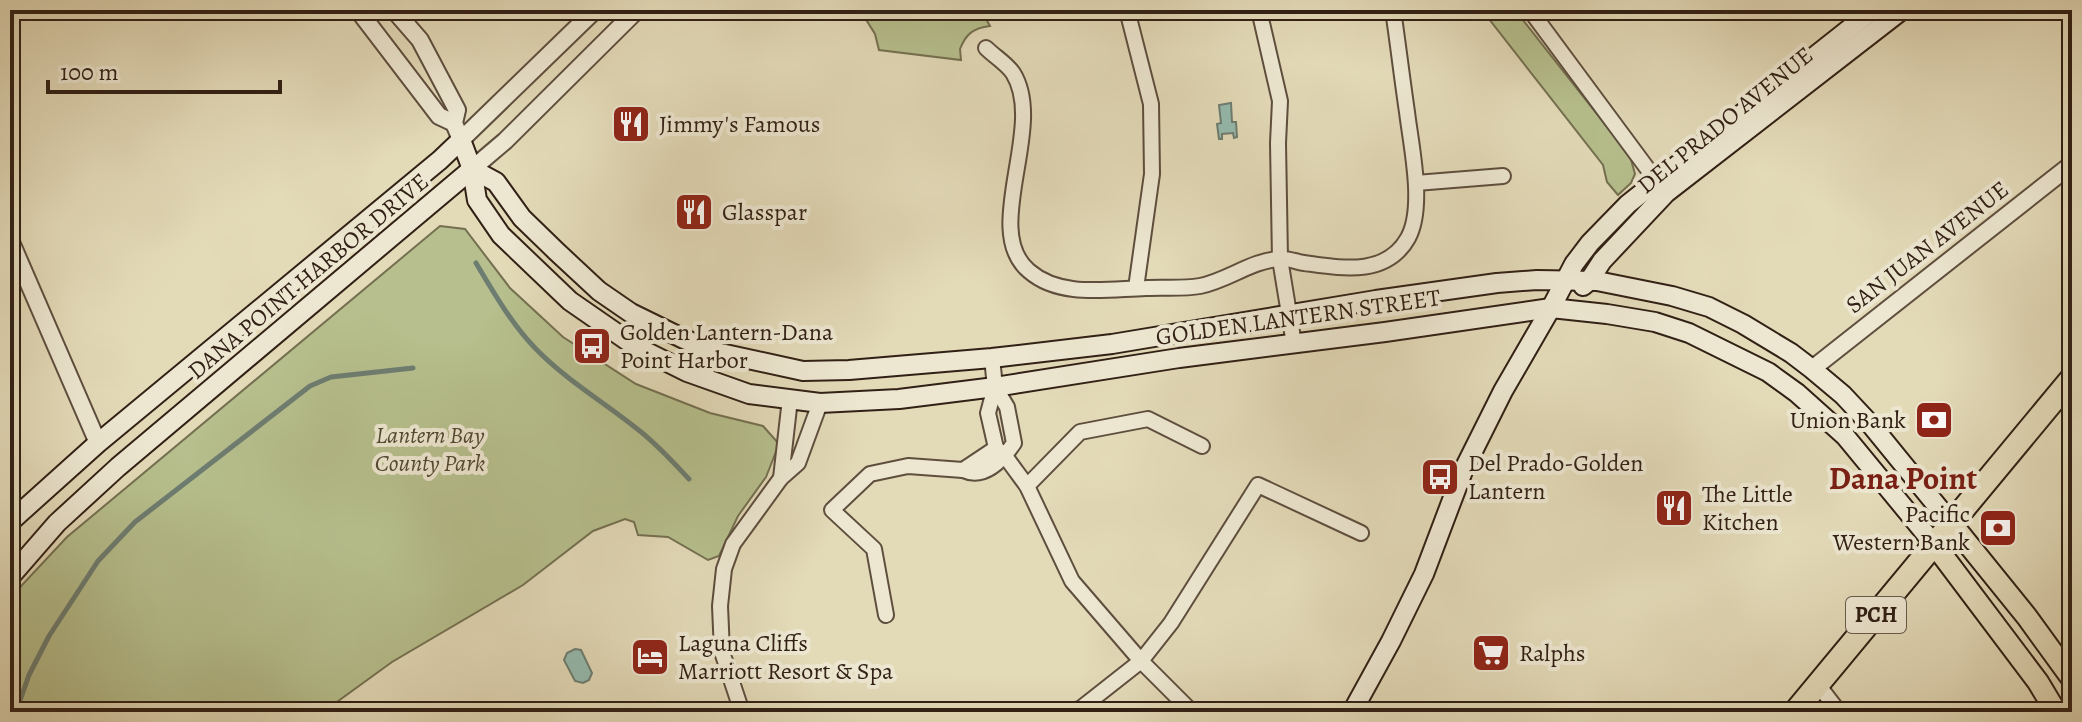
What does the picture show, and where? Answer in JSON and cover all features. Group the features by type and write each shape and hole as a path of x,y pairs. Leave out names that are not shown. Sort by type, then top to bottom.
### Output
{"highway":[{"name":"PCH","path":"1795,712 2072,378"}],"main road":[{"name":"DEL PRADO AVENUE","path":"1551,308 1589,281 1661,187 1873,10"},
{"name":"DEL PRADO AVENUE","path":"1352,712 1424,574 1463,471 1503,391 1564,281 1590,243 1628,204 1661,187 1902,10"},
{"name":"GOLDEN LANTERN STREET","path":"458,131 472,169 477,200 501,235 570,301 635,346 687,372 749,394 820,403 899,399 1551,308 1655,322 1689,333 1768,372 1845,436 1934,544 2038,682 2056,712"},
{"name":"DANA POINT HARBOR DRIVE","path":"10,522 98,443 428,170 458,131"},
{"name":"GOLDEN LANTERN STREET","path":"472,169 496,182 522,218 556,251 599,291 631,313 716,352 803,371 992,358 1112,344 1497,283 1589,281 1627,286 1709,307 1791,353 1843,395 1872,426 2027,617 2072,679"},
{"name":"DANA POINT HARBOR DRIVE","path":"10,577 57,523 118,467 472,169"},
{"path":"687,372 741,358"},
{"path":"98,443 118,467"}],"street":[{"path":"358,10 439,116 458,131"},
{"path":"394,10 420,40 457,110 458,131"},
{"name":"DANA POINT HARBOR DRIVE","path":"458,131 595,10"},
{"name":"DANA POINT HARBOR DRIVE","path":"472,169 505,141 637,10"},
{"path":"1127,10 1151,104 1152,174 1136,288"},
{"path":"1259,10 1280,101 1280,259 1294,344"},
{"path":"986,48 1013,72 1023,102 1021,146 1009,230 1014,249 1026,270 1047,283 1082,290 1199,286 1280,259 1346,267 1375,266 1391,257 1407,239 1414,219 1416,183 1393,10"},
{"path":"1530,10 1661,187"},
{"name":"SAN JUAN AVENUE","path":"1812,369 2072,164"},
{"path":"1416,183 1503,176"},
{"path":"10,240 98,443"},
{"path":"886,615 874,549 832,510 870,474 908,466 969,473 996,465 1000,452 1014,443 1007,407 995,387 992,358"},
{"path":"781,478 790,399"},
{"path":"742,712 722,652 720,606 724,569 733,544 781,478 798,463 820,403"},
{"path":"1027,486 1080,432 1148,419 1202,446"},
{"path":"1000,452 1027,486 1072,581 1141,661 1192,712"},
{"path":"1063,712 1080,709 1141,661 1171,623 1258,485 1361,533"},
{"path":"1819,686 1839,712"}],"green space":[{"path":"860,10 981,10 990,26 975,30 965,39 960,49 961,60 879,50 875,34"},
{"path":"1482,10 1515,10 1630,156 1635,174 1631,183 1618,195 1607,182 1603,165"},
{"name":"Lantern Bay County Park","path":"440,226 465,229 510,288 563,337 636,384 710,413 763,426 779,444 766,477 738,516 719,556 708,560 668,537 638,535 634,522 625,519 593,531 523,585 392,662 323,712 10,712 10,603 22,585 67,537"}],"water":[{"path":"1231,103 1237,137 1234,138 1233,133 1222,134 1222,139 1219,139 1219,105"},
{"path":"581,650 592,673 589,680 583,683 575,681 564,660 567,653"}],"waterway":[{"path":"476,263 511,318 535,348 643,434 689,479"},
{"path":"16,712 29,675 49,636 98,561 135,522 310,386 331,377 413,368"}],"place":[{"name":"Jimmy's Famous","path":"631,124"},
{"name":"Glasspar","path":"694,212"},
{"name":"Golden Lantern-Dana Point Harbor","path":"592,346"},
{"name":"Union Bank","path":"1934,420"},
{"name":"Del Prado-Golden Lantern","path":"1440,477"},
{"name":"The Little Kitchen","path":"1674,508"},
{"name":"Pacific Western Bank","path":"1998,528"},
{"name":"Ralphs","path":"1491,653"},
{"name":"Laguna Cliffs Marriott Resort & Spa","path":"650,657"}],"district":[{"name":"Dana Point","path":"1903,478"}]}
